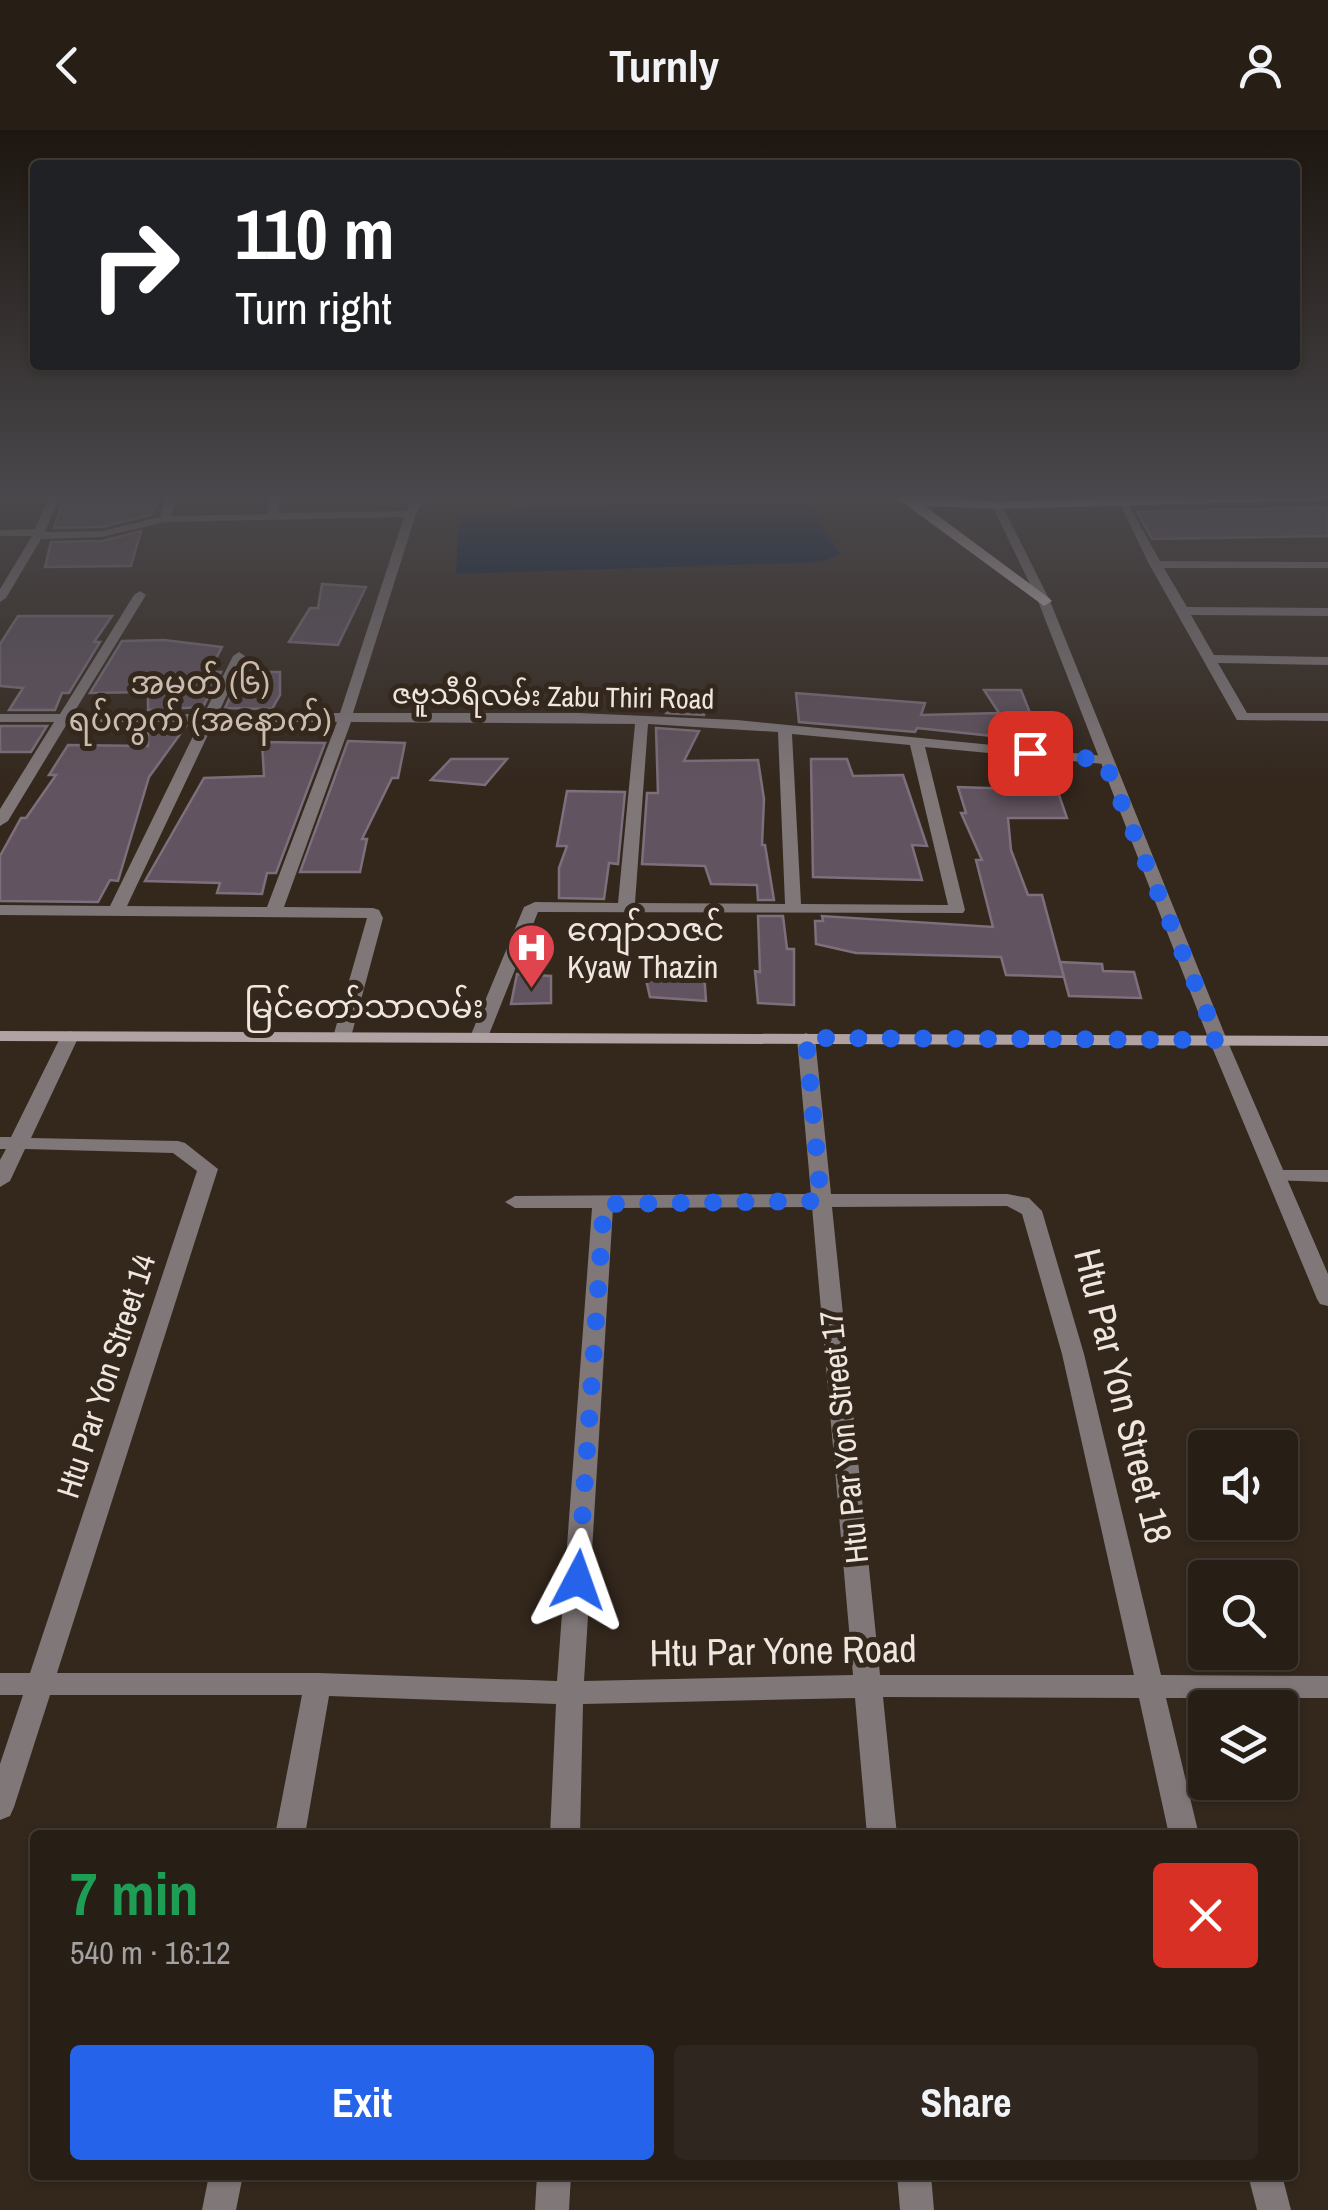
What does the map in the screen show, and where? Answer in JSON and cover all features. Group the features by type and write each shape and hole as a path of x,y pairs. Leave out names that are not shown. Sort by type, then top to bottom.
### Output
{"main road":[{"path":"1031,591 1044,601"},
{"name":"မြင်တော်သာလမ်း","path":"0,1036 1328,1041"}],"street":[{"path":"274,911 345,718 385,591"},
{"path":"1039,591 1218,1040 1328,1299"},
{"path":"1171,591 1242,717 1328,717"},
{"path":"0,821 140,595"},
{"path":"1182,611 1328,612"},
{"path":"117,910 238,656"},
{"path":"1210,659 1328,661"},
{"name":"ဇဗူသီရိလမ်း Zabu Thiri Road","path":"0,718 642,720 785,729 1104,760"},
{"path":"626,907 642,720"},
{"path":"785,729 793,909"},
{"path":"479,1038 530,910 535,907 957,910 917,742"},
{"path":"0,910 373,913 375,918 342,1037"},
{"path":"0,1181 9,1143 70,1036"},
{"name":"Htu Par Yon Street 17","path":"806,1038 882,1830"},
{"name":"Htu Par Yon Street 14","path":"0,1807 208,1168 178,1148 9,1143"},
{"path":"1276,1176 1328,1176"},
{"name":"Htu Par Yon Street 18","path":"821,1201 1008,1200 1022,1203 1032,1211 1073,1354 1183,1830"},
{"path":"515,1202 821,1201"},
{"path":"565,1830 570,1693 604,1204"},
{"name":"Htu Par Yone Road","path":"0,1684 318,1684 570,1693 868,1686 1328,1687"},
{"path":"291,1830 318,1684"},
{"path":"219,2210 225,2180"},
{"path":"552,2210 554,2180"},
{"path":"914,2180 917,2210"},
{"path":"1266,2180 1274,2210"}],"building":[{"path":"321,591 364,591 338,645 289,642 310,608 318,608"},
{"path":"18,616 112,616 94,642 100,642 69,693 62,693 55,710 9,710 23,688 0,686 0,644"},
{"path":"164,640 222,647 209,672 221,672 203,707 148,710 148,692 90,693 122,641"},
{"path":"242,672 280,672 280,695 272,709 225,708"},
{"path":"669,690 706,694 704,715 666,713"},
{"path":"984,690 1021,690 1034,723 1036,746 1004,742 1002,737 917,728 915,732 799,722 796,693 925,703 921,715 999,713"},
{"path":"0,726 47,726 31,752 0,752"},
{"path":"148,726 186,726 149,777 118,881 110,880 98,902 0,901 0,856 21,818 26,818 56,775 49,775 68,745 148,746"},
{"path":"656,728 699,731 684,761 758,760 764,799 762,845 774,900 758,900 757,885 711,884 705,866 642,864 647,793 658,793"},
{"path":"348,741 405,743 398,778 392,778 362,839 367,839 360,872 300,872"},
{"path":"262,742 325,743 276,873 267,873 262,894 217,893 220,883 145,881 204,778 264,776"},
{"path":"451,759 507,759 485,785 431,780"},
{"path":"811,759 847,759 853,776 903,775 927,846 912,845 922,880 813,877"},
{"path":"1010,759 1049,766 1067,818 1008,818 1011,850 1028,895 1042,895 1064,977 1006,975 1001,957 856,953 816,944 815,921 823,921 822,916 993,927 976,860 982,860 961,813 966,813 958,787 1020,789"},
{"path":"567,791 625,792 618,864 609,863 604,899 559,898 559,868 567,846 557,846"},
{"path":"758,916 783,916 787,949 794,949 794,1005 758,1003"},
{"path":"1060,962 1102,964 1103,971 1134,972 1141,998 1069,996"},
{"path":"644,971 704,972 706,1001 650,997"},
{"name":"ကျော်သဇင် Kyaw Thazin","path":"517,974 551,976 551,1003 511,1004"}],"place":[{"name":"ကျော်သဇင် Kyaw Thazin","path":"532,990"}],"district":[{"name":"အမှတ် (၆) ရပ်ကွက် (အနောက်)","path":"200,702"}],"route":[{"path":"578,1580 604,1204 821,1201 806,1038 1218,1040 1104,760 1030,753"}]}
